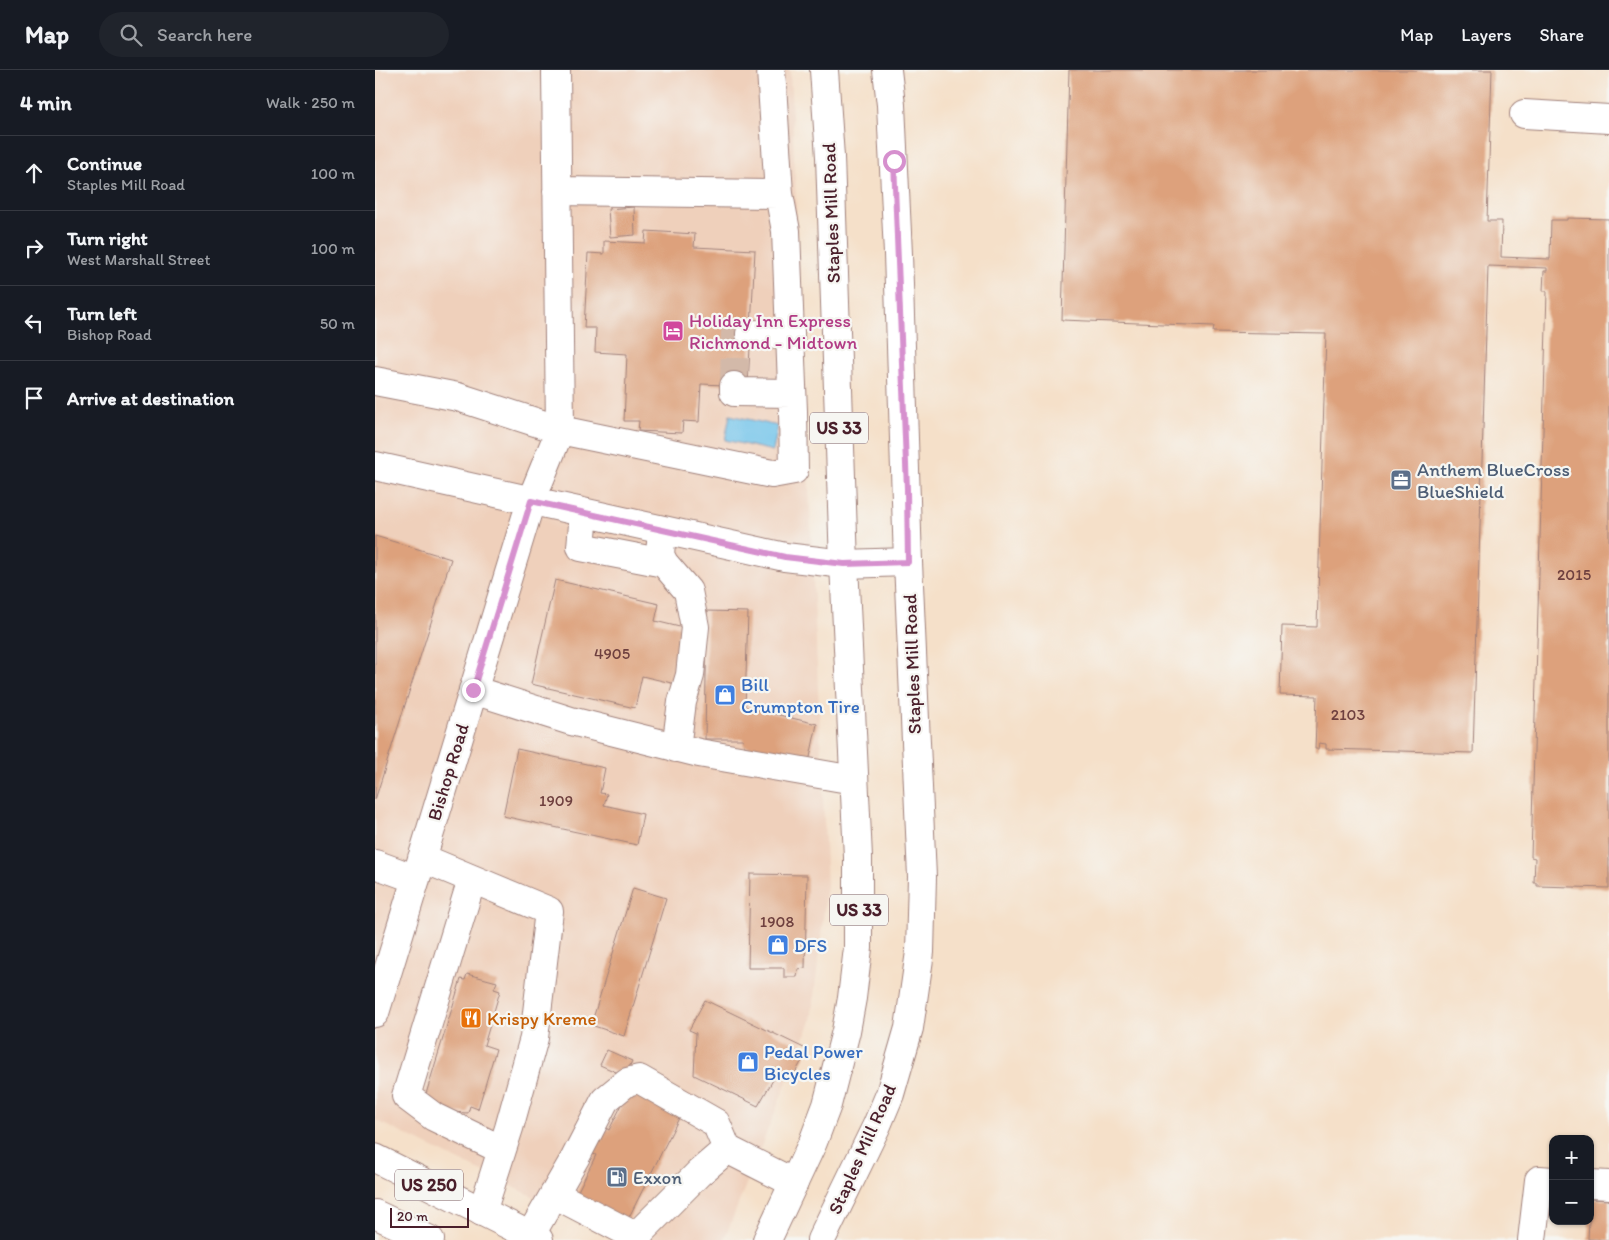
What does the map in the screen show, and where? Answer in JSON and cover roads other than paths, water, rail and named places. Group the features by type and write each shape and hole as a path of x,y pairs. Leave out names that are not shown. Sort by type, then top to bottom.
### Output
{"main road":[{"path":"556,70 560,430"},
{"path":"375,381 458,397 560,430 772,474 794,470 786,231 779,194 771,70"},
{"name":"Staples Mill Road","path":"767,1240 813,1142 827,1105 837,1072 852,998 857,948 859,901 844,564 830,157 824,70"},
{"name":"Staples Mill Road","path":"821,1240 890,1094 909,1028 920,952 922,877 908,562 898,254 891,106 887,70"},
{"path":"1524,114 1609,119"},
{"path":"557,190 779,194"},
{"path":"750,334 790,335"},
{"path":"734,386 734,392 792,393"},
{"name":"Bishop Road","path":"375,1014 384,952 419,869 531,501 560,430"},
{"path":"375,466 785,557 844,564 908,562"},
{"path":"584,513 581,547 663,563"},
{"path":"662,530 660,555 663,563 688,591 695,627 690,675 682,702 676,748"},
{"path":"473,690 571,721 676,748 854,780"},
{"path":"375,864 419,869 472,879 549,912 534,1038 482,1212"},
{"path":"472,879 406,1096 433,1116 502,1150"},
{"path":"534,1238 554,1194 605,1100 627,1082 639,1079 716,1123 727,1149 794,1183"},
{"path":"554,1194 637,1238 641,1230 727,1149"},
{"name":"US 250","path":"375,1158 534,1238"},
{"path":"1532,1240 1539,1180 1549,1181"},
{"path":"1594,1184 1609,1185"},
{"name":"US 250","path":"375,1214 430,1240"}],"water":[{"path":"730,415 778,426 773,451 725,440"}],"tunnel":[{"path":"734,386 735,334 750,334"}],"place":[{"name":"Holiday Inn Express Richmond - Midtown","path":"673,331"},
{"name":"Anthem BlueCross BlueShield","path":"1401,480"},
{"name":"Bill Crumpton Tire","path":"725,695"},
{"name":"DFS","path":"778,945"},
{"name":"Krispy Kreme","path":"471,1018"},
{"name":"Pedal Power Bicycles","path":"748,1062"},
{"name":"Exxon","path":"617,1177"}]}
